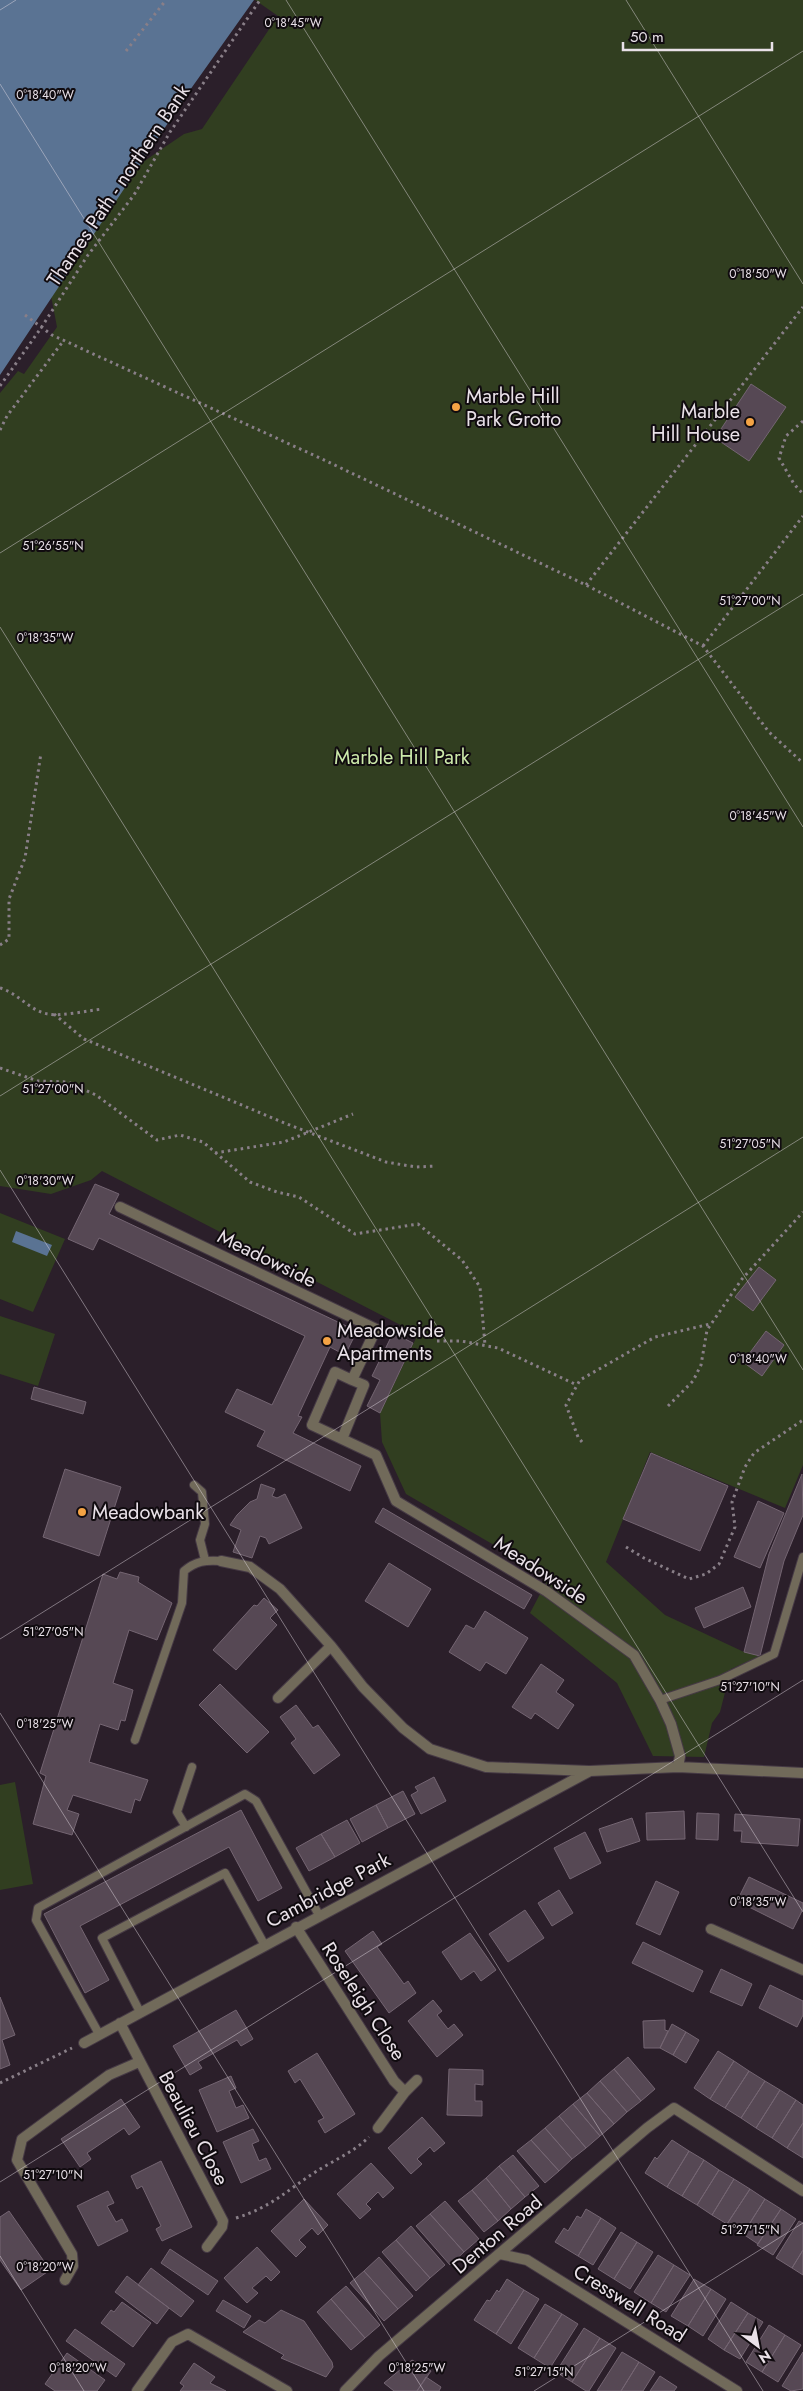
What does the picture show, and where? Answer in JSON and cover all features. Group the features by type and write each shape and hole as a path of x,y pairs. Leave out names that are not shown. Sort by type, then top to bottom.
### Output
{"street":[{"name":"Meadowside","path":"120,1207 376,1329 352,1380 335,1372 312,1424 376,1455 396,1501 546,1591 634,1655 660,1700 671,1724 680,1756 678,1768"},
{"path":"342,1439 364,1385 352,1380"},
{"name":"Cambridge Park","path":"221,1561 250,1567 280,1589 331,1646 363,1687 403,1728 430,1749 486,1767 590,1771 678,1768 803,1774"},
{"path":"278,1698 331,1646"},
{"name":"Cambridge Park","path":"84,2043 264,1944 590,1771"},
{"name":"Roseleigh Close","path":"296,1927 390,2074 405,2092"},
{"path":"711,1929 803,1970"},
{"name":"Beaulieu Close","path":"120,2023 223,2221"},
{"path":"65,2280 73,2266 72,2254 17,2160 22,2139 109,2074 139,2062"},
{"name":"Roseleigh Close","path":"378,2128 405,2092 417,2080"},
{"name":"Denton Road","path":"349,2390 379,2356 647,2128 674,2108 803,2191"},
{"path":"207,2247 222,2227 223,2221"},
{"name":"Cresswell Road","path":"500,2254 527,2260 738,2391"},
{"path":"138,2391 172,2342 188,2334 287,2391"}],"lane":[{"path":"194,1484 202,1492 205,1524 200,1540 205,1560"},
{"path":"660,1700 720,1680 774,1654 803,1557"},
{"path":"135,1740 182,1603 184,1571 192,1564 205,1560 221,1561"},
{"path":"186,1827 177,1812 192,1767"},
{"path":"99,2034 36,1920 38,1908 245,1794 256,1801 319,1915"},
{"path":"140,2012 102,1938 225,1873 264,1944"}],"path":[{"path":"126,51 166,0"},
{"name":"Thames Path - northern Bank","path":"0,386 41,328 88,255 134,194 170,132 260,0"},
{"path":"586,585 803,307"},
{"path":"25,315 41,328 64,340 322,459 586,585 703,646 769,732 803,763"},
{"path":"0,430 13,409 64,340"},
{"path":"803,421 786,436 779,458 794,484 803,494"},
{"path":"703,646 803,516"},
{"path":"0,945 9,939 9,899 25,858 41,753"},
{"path":"0,988 13,992 48,1014 103,1009"},
{"path":"54,1014 84,1039 202,1090 310,1133 386,1162 416,1167 436,1166"},
{"path":"0,1068 38,1082 68,1082 96,1095 157,1140 180,1135 203,1142 250,1182 277,1192 299,1197 355,1234 418,1224 462,1260 480,1287 486,1345"},
{"path":"216,1152 284,1142 353,1114"},
{"path":"668,1406 693,1380 701,1365 707,1330 742,1279 803,1212"},
{"path":"582,1442 578,1437 566,1405 580,1380 655,1337 711,1324"},
{"path":"437,1341 461,1341 498,1348 577,1385"},
{"path":"626,1547 644,1558 689,1579 706,1574 719,1564 735,1527 732,1502 745,1466 754,1453 803,1420"},
{"path":"0,2083 84,2043"},
{"path":"223,2221 250,2214 278,2200 309,2176 366,2141 378,2128"}],"green space":[{"name":"Marble Hill Park","path":"255,0 803,0 803,1465 785,1508 650,1452 606,1562 665,1615 744,1652 760,1656 731,1669 720,1712 712,1723 704,1757 653,1756 617,1683 530,1613 549,1577 406,1494 382,1442 380,1413 418,1334 102,1171 91,1180 51,1194 0,1186 0,393 18,371 24,374 57,327 47,275 87,200 184,134 202,129 278,16"},
{"path":"0,1213 65,1239 33,1312 0,1299"},
{"path":"0,1316 55,1334 38,1386 0,1374"},
{"path":"15,1782 33,1884 0,1890 0,1785"}],"water":[{"path":"0,0 254,0 190,90 0,375"},
{"path":"16,1231 52,1245 47,1256 12,1242"}],"building":[{"name":"Marble Hill House","path":"751,384 786,407 749,461 715,438"},
{"name":"Meadowside Apartments","path":"95,1184 119,1194 109,1214 357,1331 345,1355 330,1347 298,1416 302,1417 293,1433 361,1466 350,1491 257,1446 265,1431 225,1412 237,1389 272,1405 305,1336 99,1238 93,1250 68,1239"},
{"path":"759,1267 776,1280 753,1311 735,1297"},
{"path":"766,1331 784,1345 762,1376 743,1362"},
{"path":"393,1333 413,1343 380,1413 367,1406 380,1380 372,1376"},
{"path":"34,1387 86,1402 83,1414 31,1399"},
{"path":"651,1453 728,1486 700,1551 623,1519"},
{"name":"Meadowbank","path":"65,1469 121,1487 99,1556 43,1537"},
{"path":"802,1474 803,1515 784,1561 760,1656 744,1652 769,1554"},
{"path":"261,1484 275,1489 272,1496 277,1498 285,1494 302,1528 269,1544 266,1538 260,1536 252,1558 233,1552 241,1530 230,1525 250,1502 257,1499"},
{"path":"758,1501 784,1513 760,1568 734,1557"},
{"path":"383,1508 532,1595 524,1609 375,1522"},
{"path":"389,1563 431,1589 408,1627 365,1601"},
{"path":"120,1572 139,1577 138,1582 172,1603 157,1640 129,1630 113,1683 133,1690 125,1721 121,1720 118,1730 100,1724 89,1762 148,1780 140,1801 135,1799 131,1813 73,1795 67,1810 79,1814 72,1835 33,1824 46,1776 40,1773 103,1574 117,1579"},
{"path":"743,1587 751,1607 704,1628 695,1608"},
{"path":"264,1598 278,1610 270,1618 277,1625 236,1670 213,1650 254,1605 257,1606"},
{"path":"485,1611 528,1638 506,1674 486,1662 480,1671 449,1652 466,1625 474,1629"},
{"path":"541,1664 564,1680 556,1692 574,1705 558,1729 535,1713 531,1719 512,1707"},
{"path":"220,1684 269,1732 247,1753 199,1705"},
{"path":"296,1705 313,1728 318,1725 340,1755 314,1774 291,1743 296,1739 280,1717"},
{"path":"434,1777 446,1801 421,1814 411,1795 418,1791 415,1787"},
{"path":"403,1791 415,1814 388,1828 376,1805"},
{"path":"376,1805 388,1828 362,1842 350,1819"},
{"path":"241,1810 282,1888 258,1901 229,1847 80,1926 109,1980 85,1993 44,1914"},
{"path":"684,1811 685,1839 647,1840 646,1813"},
{"path":"697,1813 719,1814 718,1840 696,1839"},
{"path":"735,1814 800,1819 798,1846 741,1842 742,1831 734,1831"},
{"path":"632,1818 640,1841 607,1852 599,1829"},
{"path":"347,1820 360,1843 335,1857 321,1834"},
{"path":"585,1832 601,1863 570,1879 554,1848"},
{"path":"321,1834 335,1857 309,1871 296,1848"},
{"path":"749,1877 803,1903 803,1909 793,1929 737,1901"},
{"path":"656,1881 679,1892 660,1935 636,1924"},
{"path":"559,1890 573,1913 552,1926 538,1903"},
{"path":"525,1910 544,1938 508,1962 489,1934"},
{"path":"373,1931 382,1944 377,1947 404,1984 408,1981 416,1993 389,2013 345,1951"},
{"path":"470,1933 496,1970 481,1981 474,1971 461,1980 442,1952"},
{"path":"643,1942 703,1971 693,1992 632,1963"},
{"path":"721,1969 752,1984 742,2006 710,1992"},
{"path":"770,1985 803,2001 803,2015 797,2027 759,2008"},
{"path":"0,1997 15,2035 2,2040 10,2065 0,2069"},
{"path":"433,2000 442,2011 437,2015 448,2029 454,2024 463,2035 437,2057 408,2021"},
{"path":"236,2010 253,2039 241,2046 237,2040 198,2062 202,2068 190,2075 173,2046"},
{"path":"665,2020 665,2030 668,2031 660,2048 644,2048 643,2021"},
{"path":"672,2024 686,2032 673,2055 660,2048"},
{"path":"686,2032 699,2040 686,2063 673,2055"},
{"path":"718,2051 734,2061 710,2099 694,2088"},
{"path":"317,2053 355,2114 325,2133 318,2121 324,2118 300,2079 295,2083 288,2071"},
{"path":"628,2057 655,2089 641,2101 614,2069"},
{"path":"734,2061 749,2071 725,2108 710,2099"},
{"path":"449,2069 483,2070 483,2085 475,2084 475,2101 482,2101 482,2116 447,2115"},
{"path":"614,2069 641,2101 627,2112 600,2081"},
{"path":"749,2071 765,2081 741,2118 725,2108"},
{"path":"231,2076 236,2088 229,2091 236,2108 243,2105 249,2118 217,2132 199,2090"},
{"path":"600,2081 627,2112 614,2124 587,2093"},
{"path":"765,2081 780,2090 756,2128 741,2118"},
{"path":"780,2090 796,2100 772,2138 756,2128"},
{"path":"587,2093 614,2124 600,2136 573,2104"},
{"path":"121,2099 140,2127 129,2135 124,2128 87,2153 91,2159 80,2167 61,2139"},
{"path":"796,2100 803,2105 803,2123 787,2148 772,2138"},
{"path":"573,2104 600,2136 586,2148 559,2116"},
{"path":"559,2116 586,2148 572,2159 545,2128"},
{"path":"422,2117 445,2143 434,2152 430,2147 417,2159 422,2164 411,2174 388,2148"},
{"path":"803,2123 803,2158 787,2148"},
{"path":"545,2128 572,2159 559,2171 531,2140"},
{"path":"253,2129 259,2141 252,2144 259,2161 266,2158 271,2169 241,2183 223,2142"},
{"path":"531,2140 559,2171 545,2183 517,2151"},
{"path":"672,2140 689,2151 667,2187 645,2173 655,2157 657,2159"},
{"path":"689,2151 704,2160 682,2196 667,2187"},
{"path":"513,2155 539,2186 525,2197 499,2166"},
{"path":"704,2160 719,2170 697,2205 682,2196"},
{"path":"161,2161 192,2227 162,2241 156,2229 161,2226 142,2186 137,2189 131,2176"},
{"path":"371,2163 394,2188 383,2198 378,2192 366,2204 371,2209 360,2219 337,2194"},
{"path":"499,2166 525,2197 511,2209 486,2178"},
{"path":"719,2170 734,2179 712,2215 697,2205"},
{"path":"486,2178 511,2209 498,2221 472,2190"},
{"path":"734,2179 750,2189 727,2224 712,2215"},
{"path":"750,2189 765,2199 743,2234 727,2224"},
{"path":"472,2190 498,2221 484,2232 458,2201"},
{"path":"108,2191 114,2203 107,2206 116,2222 122,2219 128,2231 98,2246 77,2206"},
{"path":"304,2199 328,2225 318,2235 312,2228 299,2240 306,2247 296,2257 271,2231"},
{"path":"765,2199 781,2209 758,2244 743,2234"},
{"path":"445,2201 479,2239 464,2252 430,2214"},
{"path":"586,2209 601,2218 578,2256 555,2242 564,2228 568,2231 577,2216 581,2218"},
{"path":"781,2209 796,2219 773,2255 757,2245"},
{"path":"9,2211 50,2270 21,2290 0,2260 0,2217"},
{"path":"430,2214 464,2252 450,2265 416,2226"},
{"path":"601,2218 616,2228 593,2265 578,2256"},
{"path":"799,2221 803,2223 803,2250 792,2268 776,2258"},
{"path":"411,2226 445,2265 430,2278 396,2240"},
{"path":"621,2232 637,2242 614,2279 598,2269"},
{"path":"396,2240 430,2278 416,2291 382,2252"},
{"path":"637,2242 653,2252 630,2289 614,2279"},
{"path":"257,2247 280,2272 271,2281 266,2276 252,2288 258,2293 247,2303 224,2278"},
{"path":"170,2249 218,2281 208,2295 161,2263"},
{"path":"803,2250 803,2275 792,2268"},
{"path":"658,2255 674,2265 651,2303 634,2292"},
{"path":"379,2257 413,2296 398,2309 364,2271"},
{"path":"674,2265 690,2275 666,2312 651,2303"},
{"path":"151,2268 194,2301 181,2317 138,2285"},
{"path":"364,2271 398,2309 384,2321 350,2283"},
{"path":"127,2276 169,2308 157,2324 115,2292"},
{"path":"507,2279 524,2290 496,2334 474,2320 487,2300 490,2301 497,2290 499,2292"},
{"path":"694,2279 711,2289 688,2326 671,2316"},
{"path":"346,2286 380,2325 365,2338 331,2299"},
{"path":"711,2289 726,2299 703,2336 688,2326"},
{"path":"524,2290 539,2299 511,2344 496,2334"},
{"path":"331,2299 365,2338 351,2350 317,2312"},
{"path":"223,2300 251,2316 244,2328 216,2311"},
{"path":"122,2302 151,2323 133,2347 101,2323 111,2310 114,2312"},
{"path":"731,2302 748,2313 724,2350 708,2339"},
{"path":"545,2304 562,2314 534,2358 518,2348"},
{"path":"281,2310 304,2321 332,2362 333,2367 326,2377 281,2358 284,2355 243,2332 259,2320 265,2323"},
{"path":"748,2313 763,2322 740,2359 724,2350"},
{"path":"562,2314 578,2324 550,2368 534,2358"},
{"path":"769,2325 785,2335 762,2372 746,2362"},
{"path":"584,2328 600,2338 572,2382 556,2372"},
{"path":"75,2329 125,2364 116,2377 66,2341"},
{"path":"785,2335 801,2345 778,2382 762,2372"},
{"path":"600,2338 616,2348 589,2391 586,2391 572,2382"},
{"path":"622,2352 639,2362 621,2391 597,2391"},
{"path":"803,2352 803,2389 791,2391 782,2386"},
{"path":"67,2353 105,2380 97,2391 55,2391 45,2384"},
{"path":"412,2360 431,2371 417,2391 394,2391 384,2383"},
{"path":"639,2362 655,2372 643,2391 621,2391"},
{"path":"194,2363 215,2377 210,2383 226,2391 180,2391 184,2386 180,2383"},
{"path":"660,2376 677,2387 674,2391 650,2391"},
{"path":"426,2377 441,2387 439,2391 417,2391"}],"place":[{"name":"Marble Hill Park Grotto","path":"456,407"},
{"name":"Marble Hill House","path":"750,422"},
{"name":"Meadowside Apartments","path":"327,1341"},
{"name":"Meadowbank","path":"82,1512"}]}
